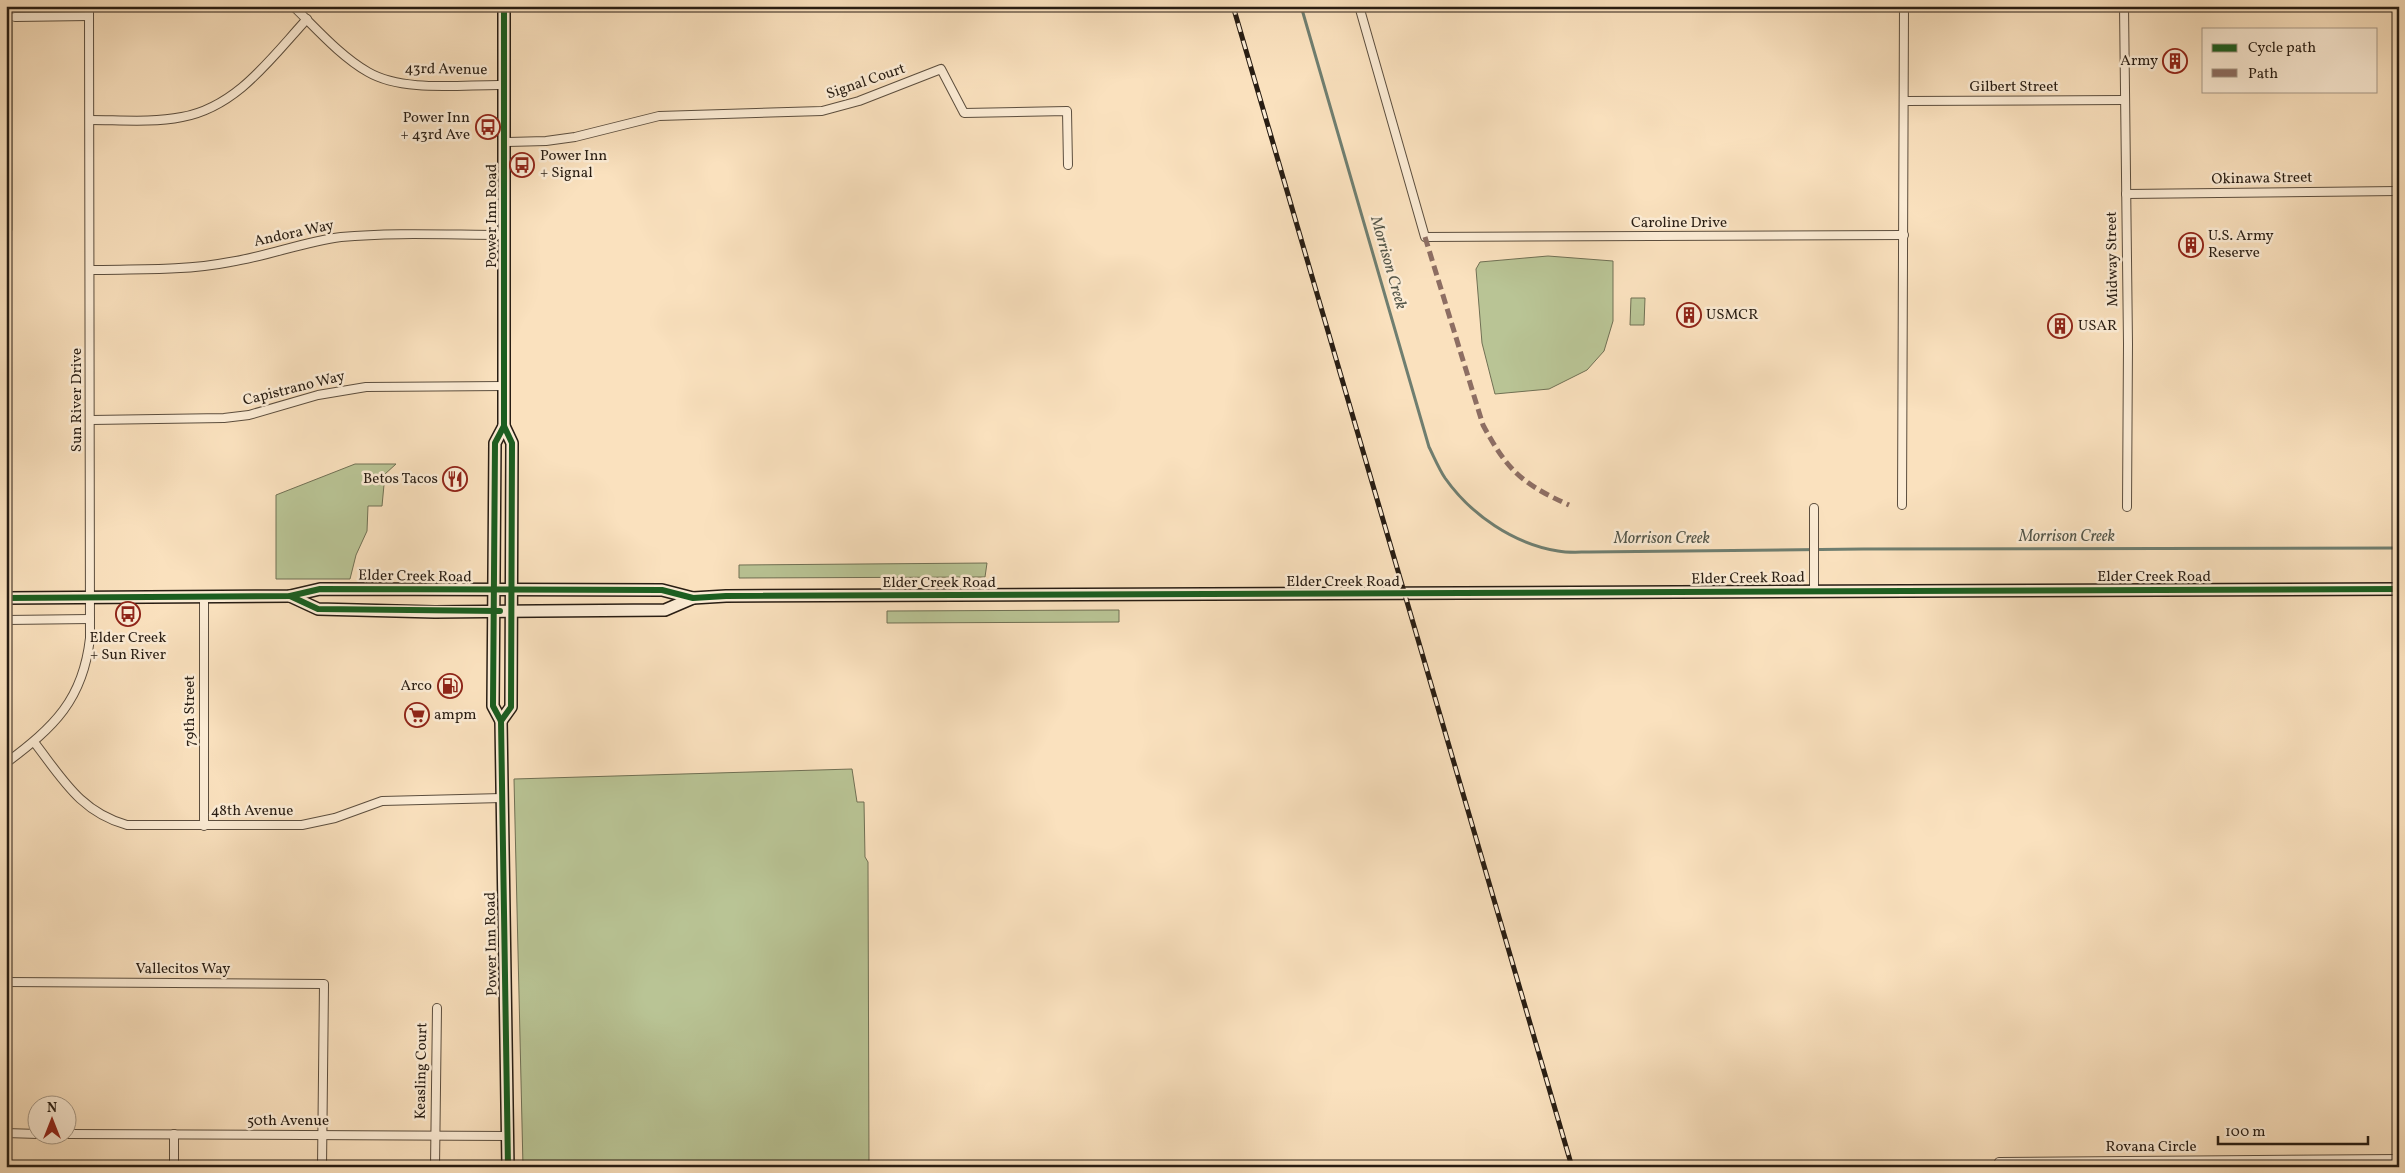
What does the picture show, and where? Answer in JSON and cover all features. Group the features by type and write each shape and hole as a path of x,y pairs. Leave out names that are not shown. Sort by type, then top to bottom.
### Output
{"main road":[{"name":"Power Inn Road","path":"501,721 511,707 512,443 504,426 504,6"},
{"name":"Power Inn Road","path":"504,426 495,443 492,706 501,721 508,1167"},
{"name":"Elder Creek Road","path":"6,598 290,596 320,589 662,590 694,598 726,596 2399,589"},
{"name":"Elder Creek Road","path":"290,596 318,609 494,612 665,610 694,598"}],"street":[{"name":"Sun River Drive","path":"6,763 34,742 58,719 76,690 88,653 90,620 91,420 89,6"},
{"name":"43rd Avenue","path":"293,6 354,63 384,79 412,84 505,85"},
{"name":"Caroline Drive","path":"1359,6 1425,237 1904,235"},
{"path":"1902,505 1904,6"},
{"name":"Midway Street","path":"2124,6 2128,344 2127,507"},
{"path":"15,17 89,16"},
{"path":"90,120 165,120 184,117 211,108 243,88 307,19"},
{"name":"Signal Court","path":"505,142 546,141 575,137 659,116 822,111 859,101 941,69 964,113 1067,111 1068,165"},
{"name":"Gilbert Street","path":"1904,101 2124,100"},
{"name":"Okinawa Street","path":"2126,194 2399,191"},
{"name":"Andora Way","path":"90,270 177,269 204,266 232,262 315,241 343,237 505,235"},
{"name":"Capistrano Way","path":"91,420 249,416 318,395 366,387 504,386"},
{"path":"1814,508 1814,591"},
{"name":"79th Street","path":"204,597 204,826"},
{"path":"6,620 90,620"},
{"name":"48th Avenue","path":"34,742 76,796 97,814 112,820 139,826 318,823 366,806 397,800 502,798"},
{"name":"Vallecitos Way","path":"6,982 324,984 322,1135"},
{"name":"Keasling Court","path":"435,1167 436,1008"},
{"path":"6,1134 28,1134"},
{"name":"50th Avenue","path":"78,1134 508,1136"},
{"path":"174,1134 174,1167"},
{"path":"322,1135 322,1167"},
{"name":"Rovana Circle","path":"1999,1167 1999,1162 2399,1159"}],"green space":[{"path":"6,6 12,6 12,230 6,230"},
{"path":"1548,256 1613,261 1613,321 1604,351 1587,370 1549,389 1495,394 1482,343 1476,269 1480,262"},
{"path":"1631,298 1645,298 1644,325 1630,325"},
{"path":"355,464 396,464 385,474 382,506 368,506 367,531 356,555 350,579 276,579 276,495"},
{"path":"987,563 985,577 739,578 739,565"},
{"path":"1119,610 1119,622 887,623 887,611"},
{"path":"852,769 857,802 864,802 865,857 868,862 869,1167 523,1167 514,779"}],"waterway":[{"name":"Morrison Creek","path":"1301,6 1429,447 1443,474 1467,504 1481,516 1510,535 1542,547 1570,552 1863,549 2399,548"}],"railway":[{"path":"1233,6 1572,1167"}],"marked path":[{"path":"1425,237 1483,425 1500,454 1517,474 1539,490 1569,505"}],"cycle path":[{"path":"501,721 511,707 512,443 504,426 504,6"},
{"path":"504,426 495,443 493,706 501,721 508,1167"},
{"path":"6,598 290,596 320,589 662,590 693,598 726,596 2399,589"},
{"path":"290,596 318,609 500,611"}],"place":[{"name":"Army","path":"2175,61"},
{"name":"Power Inn + 43rd Ave","path":"488,127"},
{"name":"Power Inn + Signal","path":"522,165"},
{"name":"U.S. Army Reserve","path":"2191,245"},
{"name":"USMCR","path":"1689,315"},
{"name":"USAR","path":"2060,326"},
{"name":"Betos Tacos","path":"455,479"},
{"name":"Elder Creek + Sun River","path":"128,614"},
{"name":"Arco","path":"450,686"},
{"name":"ampm","path":"417,715"}]}
